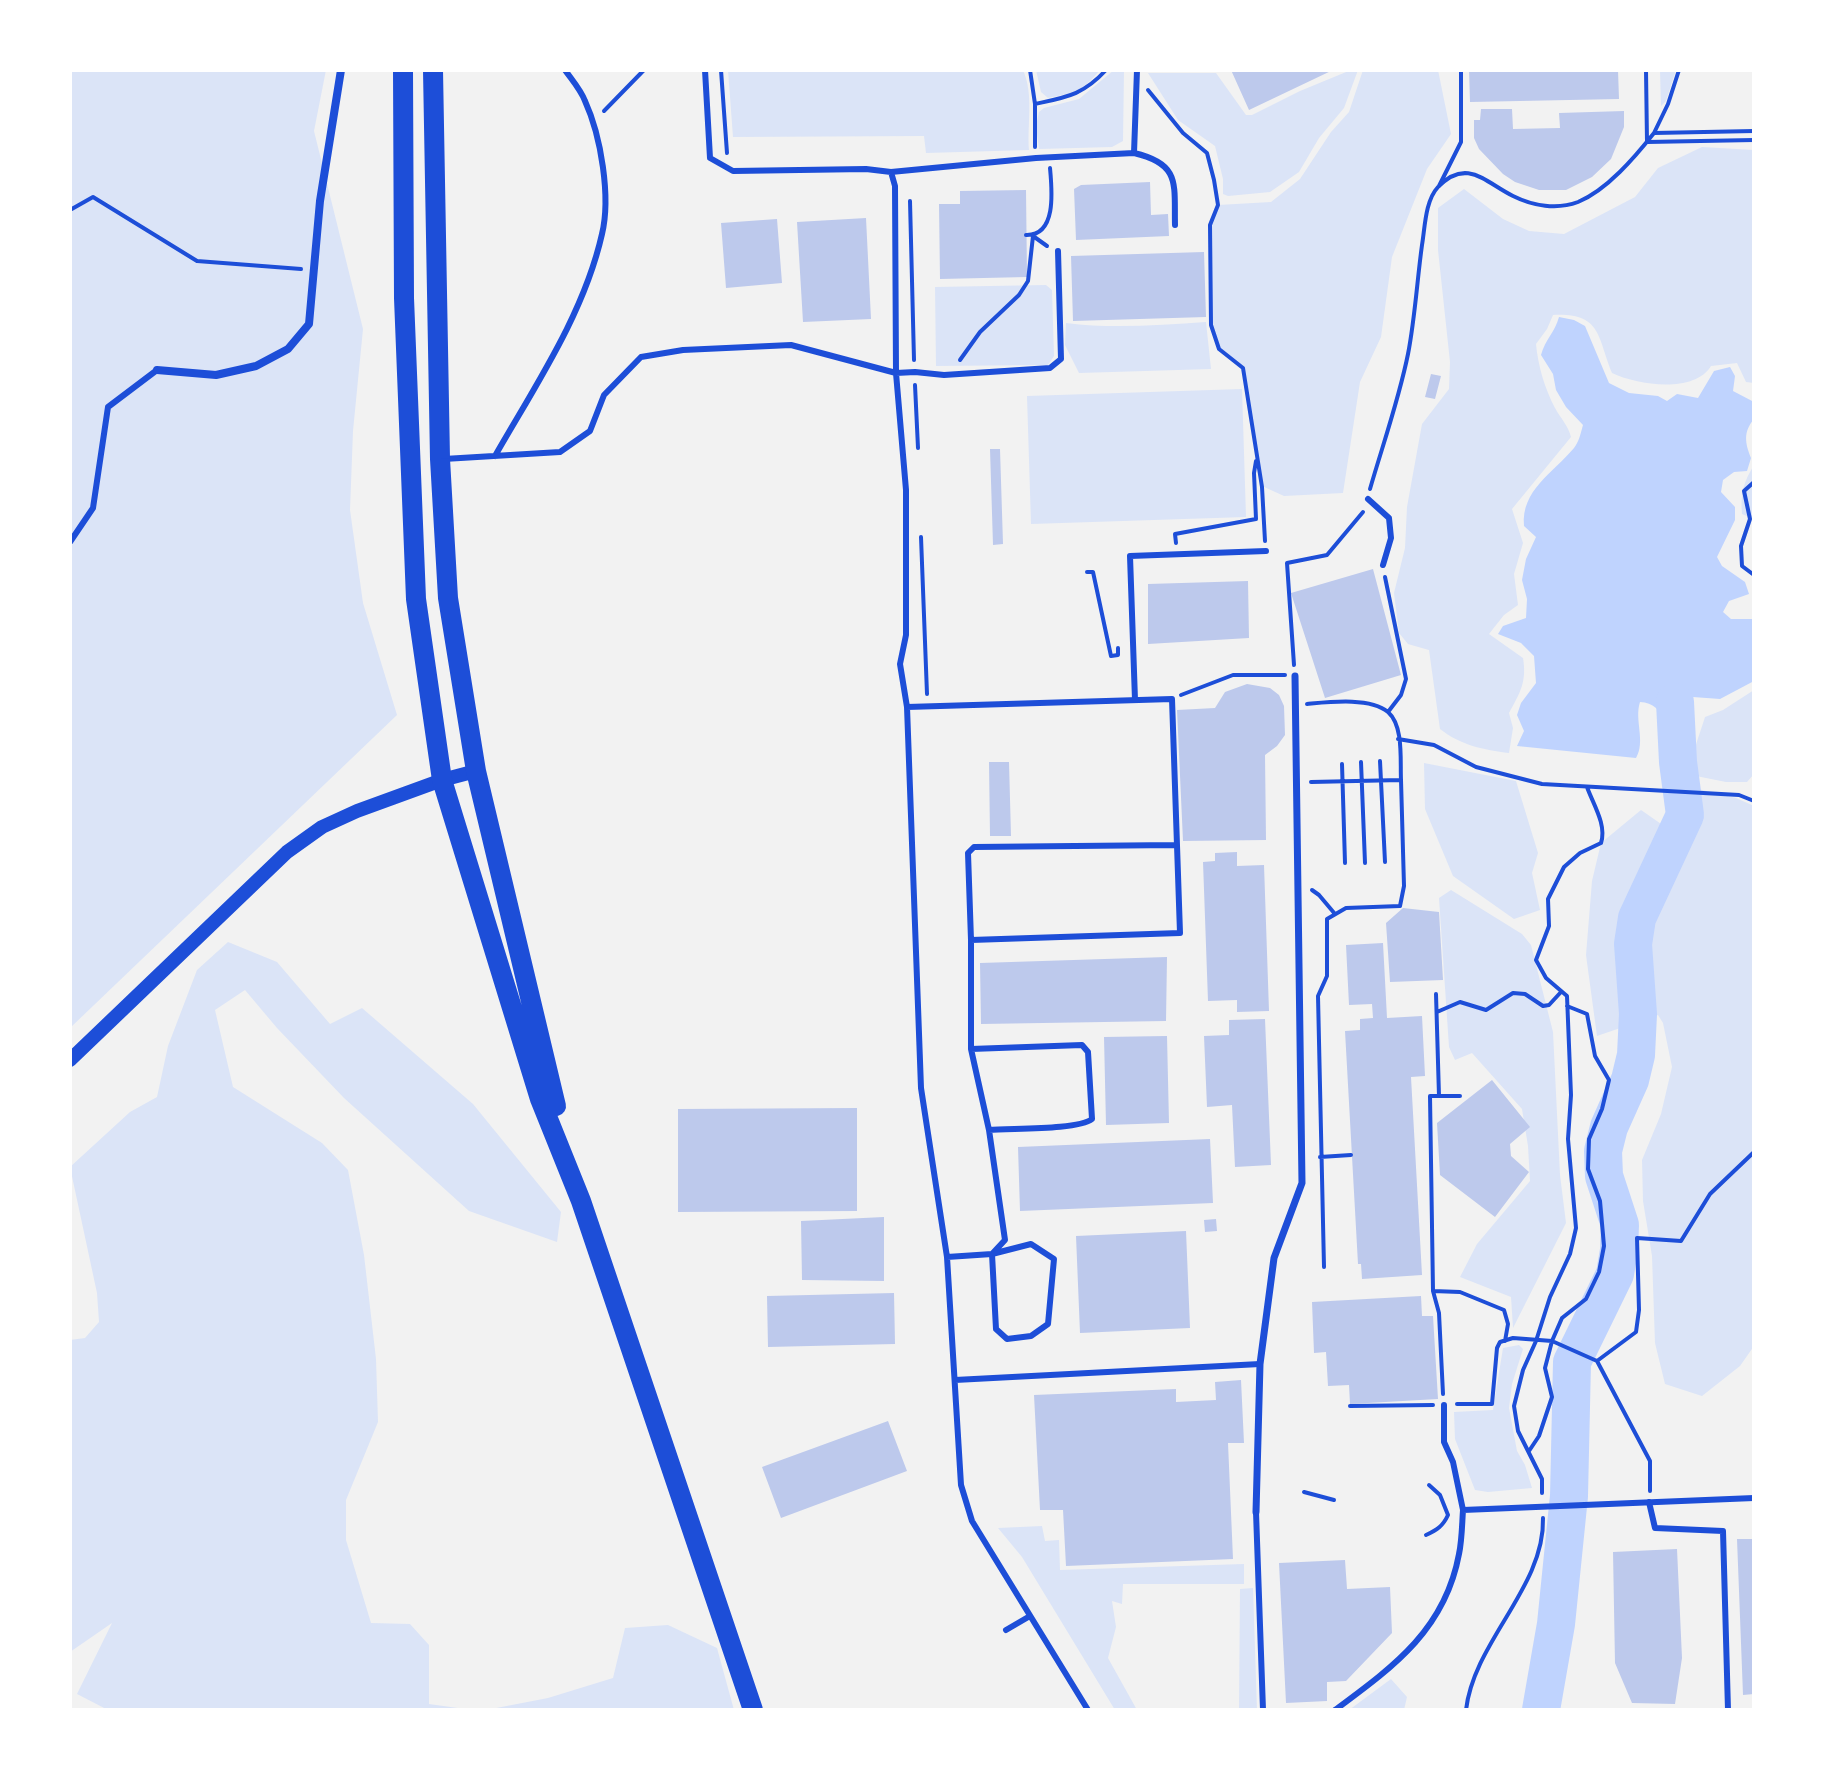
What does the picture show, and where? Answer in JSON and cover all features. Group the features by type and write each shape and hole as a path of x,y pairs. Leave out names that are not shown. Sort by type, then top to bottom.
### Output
{"main road":[{"path":"403,70 404,298 416,599 442,780 540,1099 581,1201 753,1710"},
{"path":"433,70 440,459 448,598 476,771 581,1201"}],"street":[{"path":"157,370 216,375 256,366 288,349 309,324 320,201 341,70"},
{"path":"1256,1512 1260,1364 1274,1258 1302,1183 1295,676"},
{"path":"70,1060 287,852 322,827 442,780 476,771"}],"lane":[{"path":"495,456 545,369 584,291 603,233 606,193 592,123 585,101 565,70"},
{"path":"705,70 710,158 733,171 866,169 891,172 1048,157 1134,153 1156,158 1174,178 1175,225"},
{"path":"1134,153 1137,70"},
{"path":"891,172 895,186 896,373 906,490 906,635 900,664 907,707 921,1088 947,1257 961,1485 972,1521 1088,1710"},
{"path":"440,459 560,452 590,431 604,395 641,357 683,350 791,345 896,373 944,375 1050,368 1061,359 1058,251"},
{"path":"70,542 93,508 108,407 157,370"},
{"path":"1368,499 1389,518 1391,538 1383,565"},
{"path":"1135,700 1130,556 1266,551"},
{"path":"907,707 1172,699 1180,933 971,940"},
{"path":"947,1257 992,1254 1031,1244 1054,1259 1048,1324 1031,1336 1007,1339 996,1329 992,1254 1005,1240 989,1130 971,1049 968,853 974,847 1176,845"},
{"path":"971,1049 1082,1045 1088,1052 1092,1119 1087,1123 989,1130"},
{"path":"955,1380 1260,1364"},
{"path":"1335,1710 1397,1664 1430,1625 1448,1589 1460,1554 1463,1510 1453,1462 1444,1442 1444,1405"},
{"path":"1463,1510 1754,1498"},
{"path":"1649,1502 1655,1528 1723,1531 1728,1710"},
{"path":"1256,1512 1263,1710"},
{"path":"1006,1630 1030,1616"}],"path":[{"path":"592,123 644,70"},
{"path":"721,70 725,150 734,160"},
{"path":"1030,70 1035,104 1036,158"},
{"path":"1035,104 1076,95 1092,85 1106,70"},
{"path":"1172,699 1233,675 1295,676 1287,563 1327,555 1364,511 1408,354 1430,201 1461,142 1461,70"},
{"path":"1646,70 1647,142"},
{"path":"1438,188 1458,173 1473,173 1534,204 1558,206 1579,201 1607,184 1654,133 1679,70"},
{"path":"1159,103 1183,133 1207,153 1214,180 1218,205 1210,225 1211,325 1219,349 1243,368 1262,487 1266,551"},
{"path":"1654,133 1754,131"},
{"path":"1647,142 1754,140"},
{"path":"1026,235 1033,236 1045,228 1051,210 1048,157"},
{"path":"910,193 915,372"},
{"path":"70,210 93,197 197,261 315,270"},
{"path":"944,375 963,357 1000,310 1019,295 1028,281 1033,236"},
{"path":"1190,544 1175,543 1175,534 1256,519 1254,473 1257,454"},
{"path":"1754,482 1744,491 1750,519 1741,546 1742,566 1754,575"},
{"path":"1383,565 1406,679 1401,695 1388,712"},
{"path":"1087,572 1093,572 1111,656 1118,655 1118,641"},
{"path":"1295,705 1361,702 1388,712 1396,725 1401,780 1404,886 1400,906 1346,908 1327,919 1327,976 1318,996 1324,1267"},
{"path":"1398,739 1434,745 1476,767 1542,784 1739,795 1754,801"},
{"path":"1380,761 1385,862"},
{"path":"1361,762 1365,863"},
{"path":"1342,764 1345,863"},
{"path":"1296,783 1401,780"},
{"path":"1542,1494 1542,1479 1518,1431 1514,1406 1523,1370 1570,1254 1576,1228 1568,1139 1571,1095 1567,996 1546,978 1536,960 1549,926 1548,899 1564,867 1580,853 1601,843 1604,836 1587,787"},
{"path":"1319,895 1335,914"},
{"path":"1436,1013 1460,1002 1486,1010 1513,993 1525,994 1543,1006 1549,1005 1561,992"},
{"path":"1436,994 1439,1096"},
{"path":"1529,1451 1539,1436 1552,1397 1545,1368 1552,1341 1562,1318 1586,1299 1599,1272 1604,1246 1600,1201 1588,1169 1589,1139 1602,1109 1609,1080 1595,1056 1587,1014 1567,1006"},
{"path":"1444,1405 1439,1313 1433,1291 1430,1096 1460,1096"},
{"path":"1597,1361 1636,1332 1639,1310 1637,1238 1681,1241 1710,1194 1754,1152"},
{"path":"1302,1158 1351,1155"},
{"path":"1433,1291 1460,1292 1504,1310 1508,1317 1505,1341"},
{"path":"1350,1406 1492,1404 1500,1342 1513,1338 1552,1341 1597,1361 1650,1461 1649,1502"},
{"path":"1426,1535 1444,1523 1447,1512 1440,1495 1429,1485"},
{"path":"1304,1492 1334,1500"},
{"path":"1466,1710 1468,1691 1484,1653 1517,1597 1540,1549 1543,1510"}],"shaded area":[{"path":"70,70 326,70 314,131 363,329 353,431 350,510 363,603 397,715 70,1028"},
{"path":"728,70 1023,70 1029,99 1029,150 926,153 924,136 733,137"},
{"path":"1036,70 1100,70 1077,90 1048,98 1041,92"},
{"path":"1114,70 1124,70 1123,141 1112,147 1039,149 1036,126 1039,112 1079,99"},
{"path":"1351,70 1358,70 1344,108 1319,138 1299,172 1270,192 1228,196 1223,194 1223,179 1215,146 1178,120 1148,73 1216,73 1246,115 1252,115"},
{"path":"1363,70 1438,70 1451,134 1427,169 1392,257 1381,337 1360,382 1343,493 1284,496 1262,486 1243,368 1219,349 1211,325 1211,221 1218,205 1271,202 1300,179 1331,132 1349,112"},
{"path":"1660,70 1676,70 1666,101 1661,106"},
{"path":"1702,147 1754,150 1754,383 1746,382 1737,363 1711,366 1703,375 1679,384 1650,383 1623,377 1612,373 1599,337 1589,322 1569,315 1553,315 1536,344 1537,352 1548,393 1571,437 1512,509 1523,543 1514,574 1518,605 1504,615 1489,634 1523,658 1522,687 1509,713 1513,728 1509,753 1464,743 1440,729 1429,650 1408,644 1399,633 1394,593 1405,548 1407,507 1422,424 1449,389 1450,362 1438,250 1438,208 1464,189 1503,219 1529,231 1564,234 1635,197 1658,168"},
{"path":"1046,285 1052,290 1054,356 1048,365 936,366 935,287"},
{"path":"1206,322 1211,369 1079,373 1065,345 1066,323 1118,326"},
{"path":"1242,389 1246,517 1031,524 1027,396"},
{"path":"1754,465 1754,519 1742,514 1742,507 1744,488"},
{"path":"1754,690 1754,774 1747,782 1726,782 1691,775 1705,717 1723,710"},
{"path":"1424,763 1516,781 1538,853 1532,873 1540,910 1514,919 1453,876 1425,809"},
{"path":"1698,789 1736,798 1754,806 1754,1346 1740,1366 1702,1396 1665,1384 1655,1343 1652,1256 1643,1201 1642,1160 1661,1114 1672,1067 1663,1023 1658,1015 1597,1036 1586,955 1592,881 1601,843 1641,810 1677,835"},
{"path":"1451,890 1522,934 1531,945 1553,1032 1560,1175 1566,1223 1513,1328 1511,1297 1460,1277 1477,1244 1530,1181 1522,1109 1472,1053 1455,1060 1449,1047 1439,898"},
{"path":"228,942 277,962 330,1024 362,1008 473,1104 561,1212 557,1242 469,1211 344,1098 245,990 215,1010 233,1087 322,1143 348,1170 364,1255 376,1359 378,1422 346,1500 346,1540 371,1623 410,1624 429,1645 429,1704 472,1710 108,1710 77,1694 112,1623 70,1652 70,1340 85,1338 99,1322 97,1293 70,1167 130,1112 157,1097 168,1046 197,970"},
{"path":"1519,1345 1523,1349 1512,1384 1509,1408 1517,1451 1532,1488 1488,1492 1475,1490 1455,1439 1454,1412 1493,1410 1503,1348"},
{"path":"1042,1526 1045,1541 1059,1540 1060,1570 1244,1564 1244,1584 1123,1584 1122,1604 1112,1601 1116,1627 1108,1658 1137,1710 1115,1710 1022,1557 998,1528"},
{"path":"1253,1588 1257,1710 1239,1710 1240,1589"},
{"path":"668,1625 717,1648 734,1710 486,1710 548,1698 613,1678 625,1628"},
{"path":"1391,1679 1407,1697 1404,1710 1349,1710"}],"water":[{"path":"1559,317 1585,326 1609,383 1629,393 1658,396 1667,401 1677,394 1698,398 1714,371 1730,367 1735,376 1733,391 1754,402 1754,419 1746,438 1751,458 1747,471 1734,472 1723,480 1721,492 1735,507 1735,520 1717,557 1722,566 1745,582 1749,594 1729,601 1723,612 1731,619 1754,619 1754,681 1720,699 1693,697 1688,703 1689,718 1681,751 1673,755 1661,714 1649,704 1640,702 1640,745 1636,758 1517,746 1524,731 1517,715 1521,703 1536,683 1534,656 1521,643 1498,634 1503,626 1526,618 1527,599 1522,580 1526,559 1536,537 1524,526 1528,502 1540,483 1574,448 1583,425 1566,407 1556,390 1553,374 1541,355"}],"building":[{"path":"1231,70 1333,70 1249,110"},
{"path":"1469,70 1618,70 1619,99 1470,102"},
{"path":"1481,109 1512,109 1513,129 1560,128 1559,113 1624,111 1624,127 1611,159 1592,177 1566,190 1539,190 1515,182 1503,174 1479,149 1474,138 1474,120 1480,120"},
{"path":"1150,182 1151,215 1168,214 1169,236 1076,240 1074,189 1081,185"},
{"path":"1026,190 1027,277 940,279 939,204 960,204 960,191"},
{"path":"866,218 871,319 803,322 797,222"},
{"path":"777,219 782,283 726,288 721,223"},
{"path":"1204,252 1206,317 1073,321 1071,256"},
{"path":"1431,374 1441,376 1435,399 1425,397"},
{"path":"990,449 1000,449 1003,544 993,545"},
{"path":"1373,569 1401,675 1325,698 1291,593"},
{"path":"1248,581 1249,638 1148,644 1148,584"},
{"path":"1247,684 1270,688 1279,695 1284,706 1285,735 1265,755 1266,840 1183,841 1177,710 1215,708 1225,692"},
{"path":"989,762 1009,762 1011,836 990,836"},
{"path":"1237,852 1237,866 1264,865 1269,1011 1237,1012 1237,1000 1208,1001 1203,862 1215,861 1215,853"},
{"path":"1403,908 1439,912 1443,980 1390,982 1386,923"},
{"path":"1383,943 1387,1018 1422,1016 1425,1076 1411,1077 1422,1275 1362,1279 1361,1264 1358,1264 1345,1031 1360,1030 1360,1019 1373,1018 1372,1004 1349,1005 1346,945"},
{"path":"1167,957 1166,1021 981,1024 980,963"},
{"path":"1265,1019 1271,1165 1235,1167 1232,1105 1207,1107 1204,1036 1229,1035 1229,1020"},
{"path":"1167,1036 1169,1123 1106,1125 1104,1037"},
{"path":"1492,1080 1530,1127 1510,1144 1511,1156 1529,1172 1495,1217 1440,1175 1437,1123"},
{"path":"857,1108 857,1211 678,1212 678,1109"},
{"path":"1210,1139 1213,1203 1020,1211 1018,1147"},
{"path":"884,1217 884,1281 802,1280 801,1221"},
{"path":"1216,1219 1217,1231 1205,1232 1204,1220"},
{"path":"1186,1231 1190,1328 1080,1333 1076,1236"},
{"path":"894,1293 895,1344 768,1347 767,1296"},
{"path":"1421,1296 1422,1316 1433,1316 1438,1399 1350,1404 1349,1385 1328,1386 1326,1352 1314,1353 1312,1302"},
{"path":"1241,1380 1244,1443 1228,1443 1233,1559 1066,1566 1063,1510 1040,1510 1034,1395 1176,1389 1176,1402 1216,1400 1215,1382"},
{"path":"888,1421 907,1471 781,1518 762,1467"},
{"path":"1737,1539 1754,1539 1754,1694 1743,1695"},
{"path":"1677,1549 1682,1658 1675,1704 1632,1703 1615,1663 1613,1552"},
{"path":"1345,1560 1347,1589 1390,1587 1392,1633 1346,1681 1327,1682 1327,1701 1286,1703 1279,1563"}],"waterway":[{"path":"1541,1710 1556,1624 1569,1496 1572,1362 1615,1274 1619,1250 1620,1225 1604,1176 1603,1151 1609,1127 1630,1080 1636,1055 1638,1014 1633,944 1637,918 1685,815 1675,702"}]}
